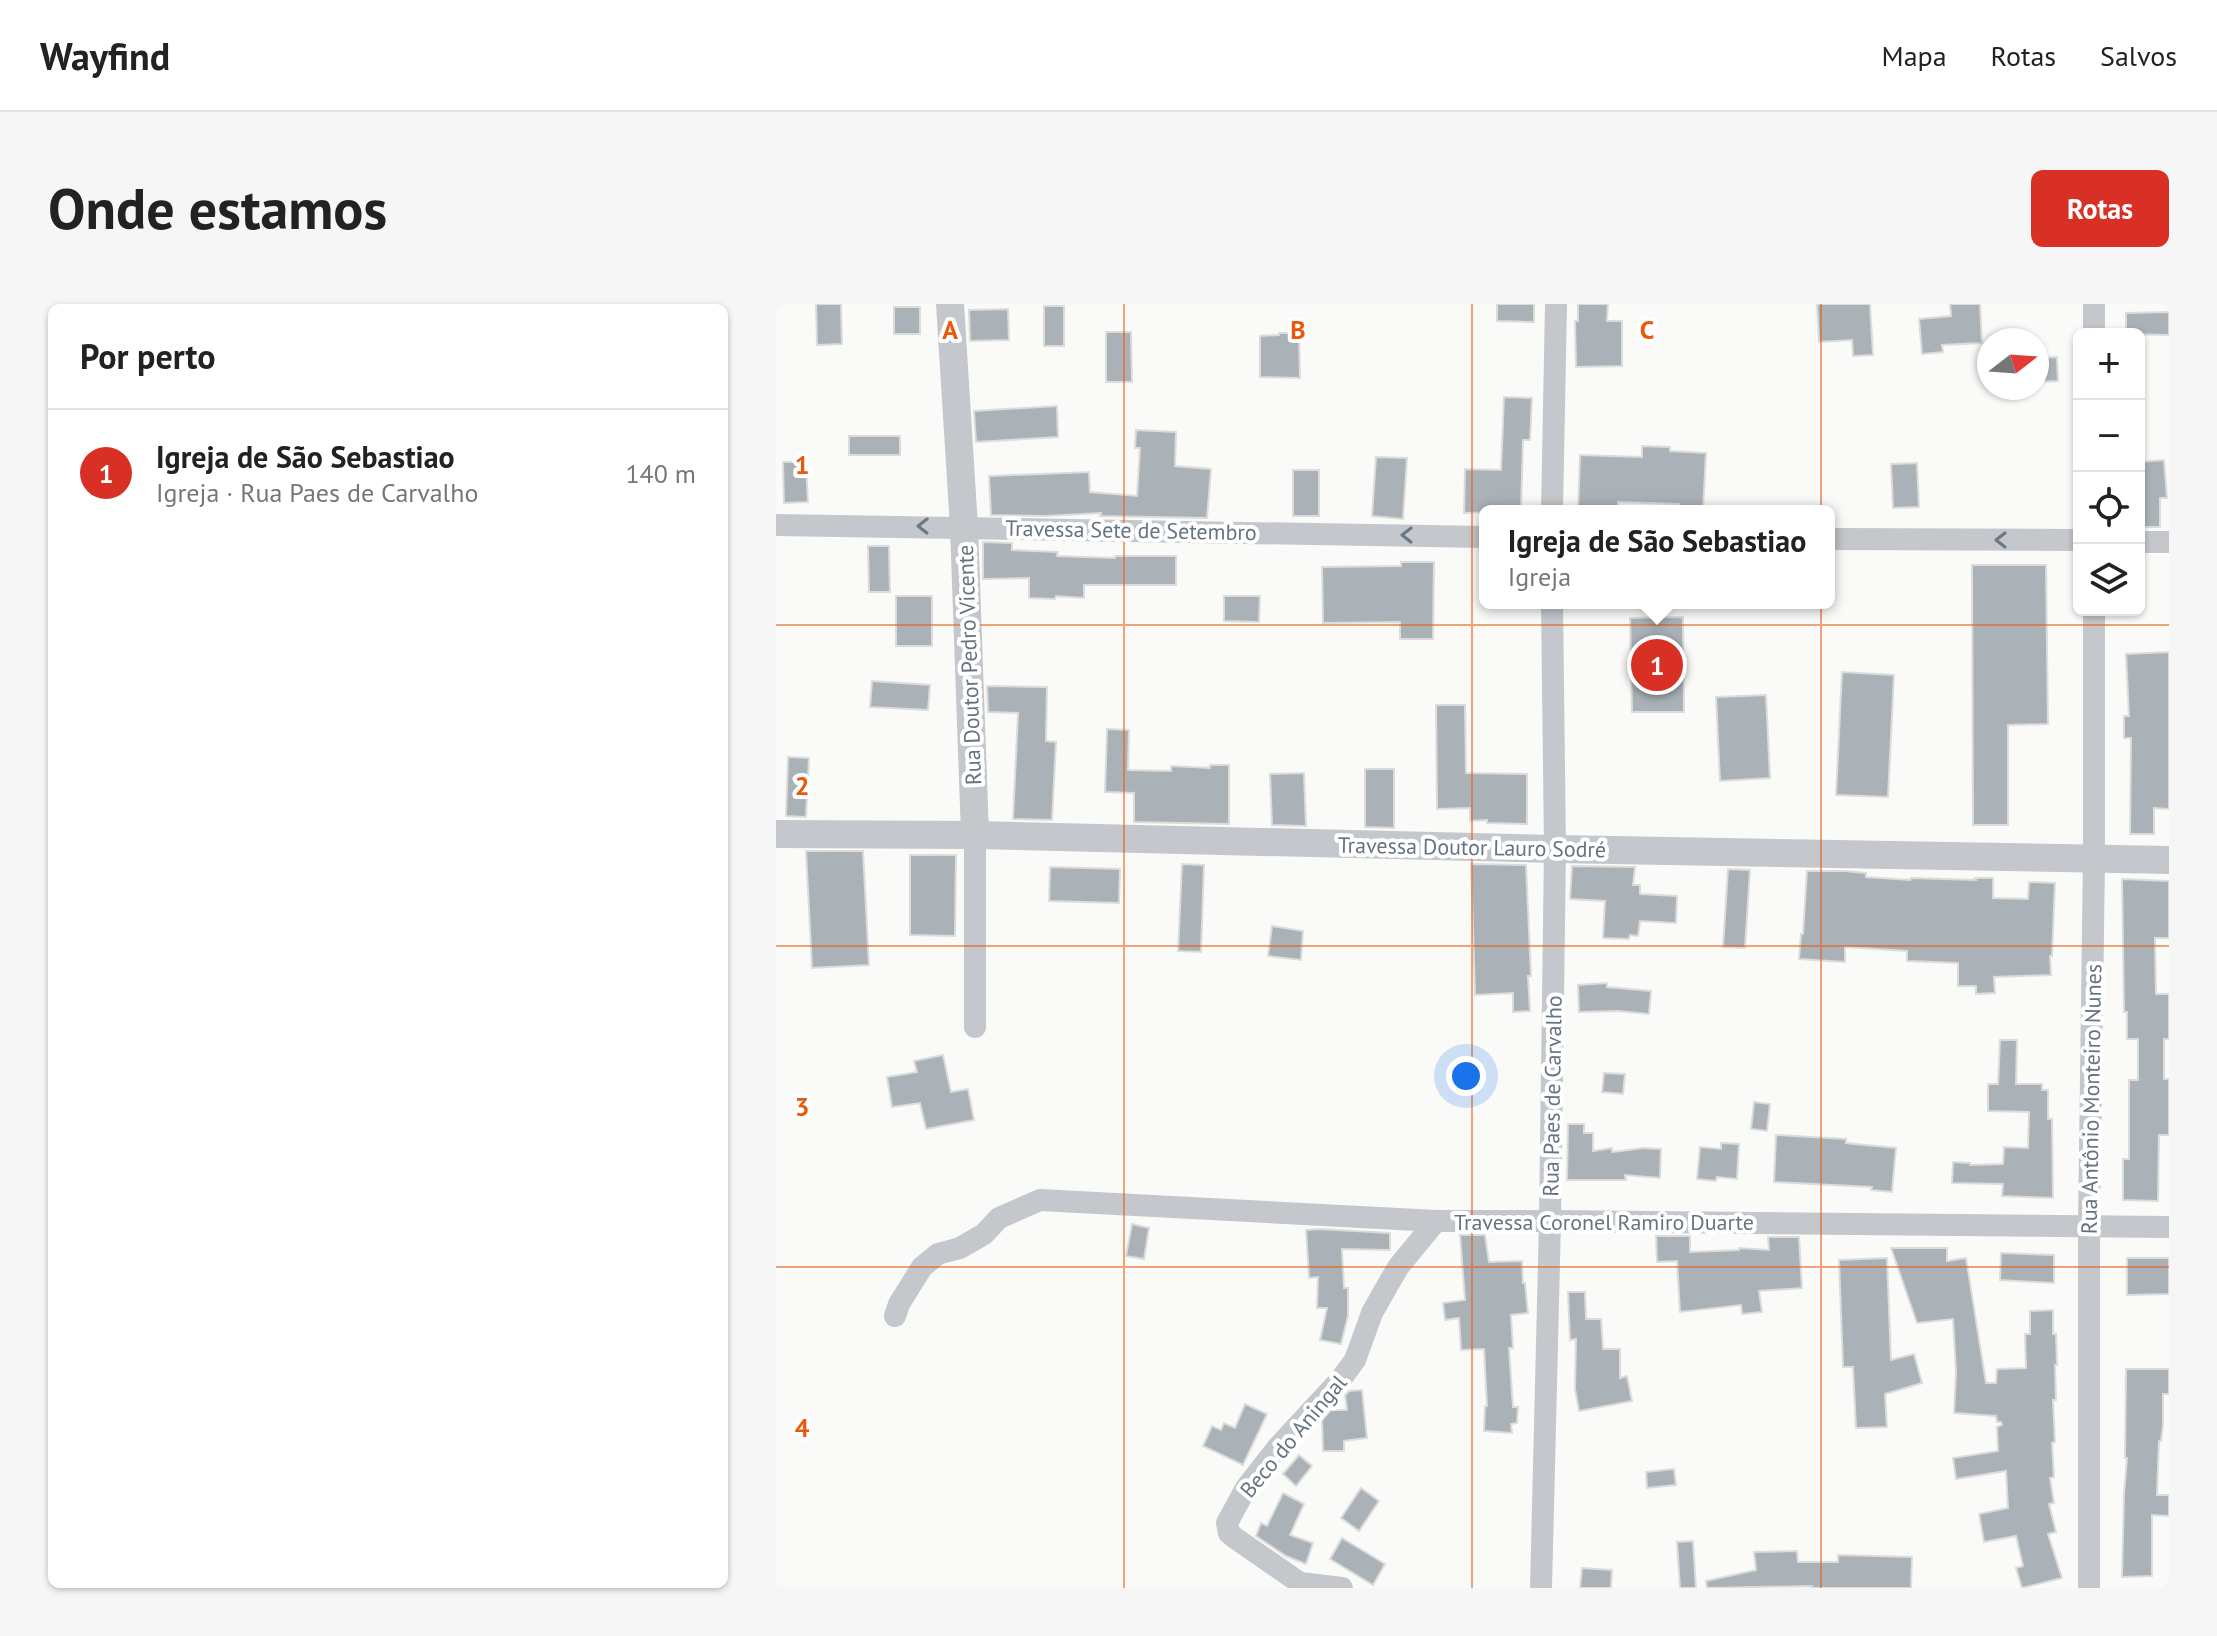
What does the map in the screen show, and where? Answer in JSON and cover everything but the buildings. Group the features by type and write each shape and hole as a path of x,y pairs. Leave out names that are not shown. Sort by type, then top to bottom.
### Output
{"street":[{"name":"Rua Doutor Pedro Vicente","path":"950,304 964,527 975,835 975,1027"},
{"path":"1552,505 1556,304"},
{"path":"2094,304 2094,328"},
{"name":"Travessa Sete de Setembro","path":"776,525 1479,537"},
{"path":"1835,539 2073,540"},
{"path":"2145,542 2169,542"},
{"name":"Rua Paes de Carvalho","path":"1541,1588 1555,849 1552,609"},
{"name":"Rua Antônio Monteiro Nunes","path":"2089,1588 2094,616"},
{"name":"Travessa Doutor Lauro Sodré","path":"776,834 975,835 2169,860"},
{"name":"Travessa Coronel Ramiro Duarte","path":"895,1316 922,1267 938,1254 960,1248 984,1234 999,1218 1040,1200 1436,1221 2169,1227"},
{"name":"Beco do Aningal","path":"1300,1586 1235,1538 1228,1529 1228,1518 1262,1466 1355,1360 1372,1313 1390,1281 1436,1221"},
{"path":"1300,1586 1342,1588"}],"place":[{"name":"Igreja de São Sebastiao","path":"1657,665"}]}
